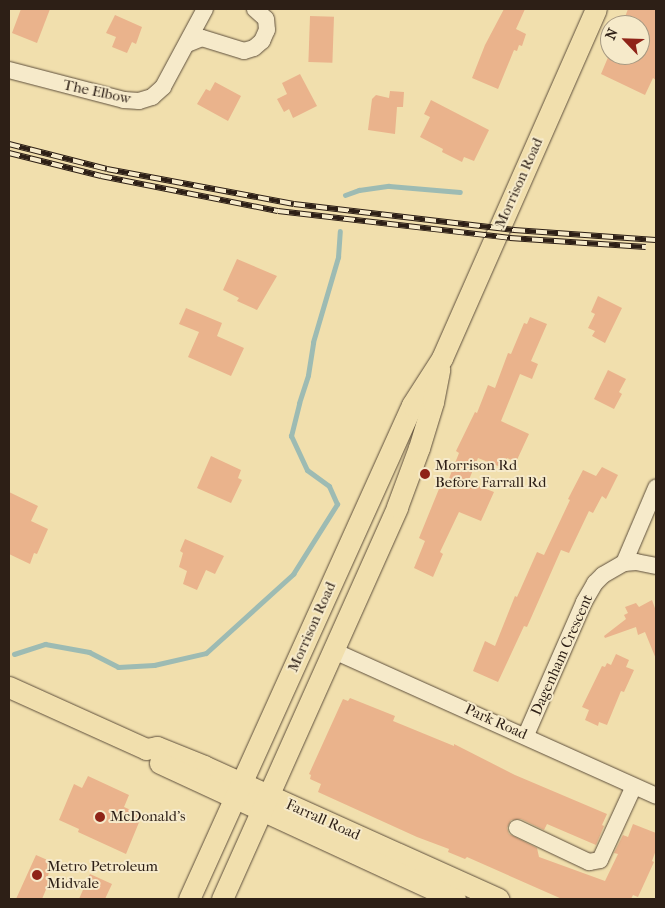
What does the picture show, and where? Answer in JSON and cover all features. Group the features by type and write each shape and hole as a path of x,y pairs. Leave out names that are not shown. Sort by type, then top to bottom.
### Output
{"main road":[{"name":"Morrison Road","path":"189,899 412,405 442,358 596,9"},
{"name":"Morrison Road","path":"222,899 397,507 419,448 433,402 442,358"},
{"name":"Farrall Road","path":"9,687 146,749 157,747 455,899"},
{"name":"Farrall Road","path":"266,803 498,899"}],"street":[{"name":"The Elbow","path":"9,70 48,82 139,101 152,97 163,87 205,9"},
{"path":"187,44 202,38 244,51 254,48 262,41 267,30 266,19 255,9"},
{"path":"656,488 624,563 636,562 656,566"},
{"name":"Dagenham Crescent","path":"526,736 584,602 603,574 624,563"},
{"name":"Park Road","path":"334,651 656,796"},
{"path":"517,828 589,862 600,860 634,786"}],"building":[{"path":"21,9 50,9 37,43 12,33"},
{"path":"504,9 525,9 516,29 526,34 522,46 519,45 517,51 514,50 498,89 472,78 485,45"},
{"path":"628,9 656,9 656,80 653,78 645,95 601,74 605,65 650,65 650,15 626,15"},
{"path":"115,15 142,27 136,44 132,42 127,53 112,47 116,37 106,33"},
{"path":"310,16 334,17 332,63 308,62"},
{"path":"300,74 317,106 293,118 289,109 284,112 277,99 287,94 282,83"},
{"path":"215,82 241,96 228,121 197,104 206,89 210,91"},
{"path":"390,91 404,92 403,107 397,107 395,134 368,130 372,99 376,95 389,98"},
{"path":"431,100 489,130 474,161 464,157 462,162 442,152 443,149 420,137 430,117 424,114"},
{"path":"237,259 277,276 257,310 237,301 239,298 223,290"},
{"path":"598,296 622,308 605,343 592,336 595,331 588,328 595,314 591,312"},
{"path":"186,308 222,323 217,336 244,348 231,376 188,357 199,332 179,324"},
{"path":"530,317 547,324 531,361 538,364 532,379 520,374 501,421 529,434 516,462 507,458 503,468 478,458 468,482 494,492 481,521 459,512 440,552 443,554 433,577 414,568 425,541 419,538 441,484 446,486 459,453 456,451 475,412 477,413 488,385 495,388 508,353 511,354 524,323 527,324"},
{"path":"608,370 626,379 619,392 622,394 614,409 594,399"},
{"path":"211,456 241,470 238,478 242,480 231,503 197,488"},
{"path":"602,467 618,475 606,499 602,496 593,513 589,511 569,553 561,550 527,627 524,626 498,682 473,671 485,641 495,646 515,596 517,597 537,552 544,555 570,500 568,499 583,470 596,476"},
{"path":"9,492 38,506 31,521 48,529 37,554 34,553 30,564 9,554"},
{"path":"185,539 224,556 215,574 206,570 197,590 183,584 187,571 179,567 183,553 180,551"},
{"path":"652,600 656,611 656,659 645,632 638,635 636,627 605,638 604,636 626,619 624,615 628,613 625,607 636,603 639,607"},
{"path":"616,654 629,660 626,667 634,670 624,692 621,691 607,725 599,722 598,726 585,720 589,710 582,707 602,666 605,667 607,663 611,665"},
{"path":"350,698 395,716 393,721 454,746 454,744 515,775 607,814 596,845 547,824 544,830 521,819 511,820 507,828 509,834 537,848 539,857 605,881 618,854 614,853 623,835 628,837 633,824 656,833 656,850 652,861 654,862 638,897 633,895 631,899 562,899 467,857 465,859 448,852 449,849 417,837 318,792 321,784 310,779 311,775 309,774 343,699 348,701"},
{"name":"McDonald's","path":"88,776 129,795 124,807 142,815 126,854 78,832 79,829 59,820 74,784 82,788"},
{"name":"Metro Petroleum Midvale","path":"36,855 52,862 47,879 50,880 42,899 16,899"},
{"path":"90,874 112,884 105,899 79,899"}],"waterway":[{"path":"345,195 359,190 389,186 460,192"},
{"path":"14,654 45,644 89,652 118,667 154,665 206,653 293,574 337,504 329,486 307,470 291,436 308,375 313,342 338,257 340,231"}],"railway":[{"path":"9,144 107,169 294,204 514,230 656,240"},
{"path":"9,153 101,176 278,211 510,238 646,247"}],"place":[{"name":"Morrison Rd Before Farrall Rd","path":"425,474"},
{"name":"McDonald's","path":"100,817"},
{"name":"Metro Petroleum Midvale","path":"37,875"}]}
